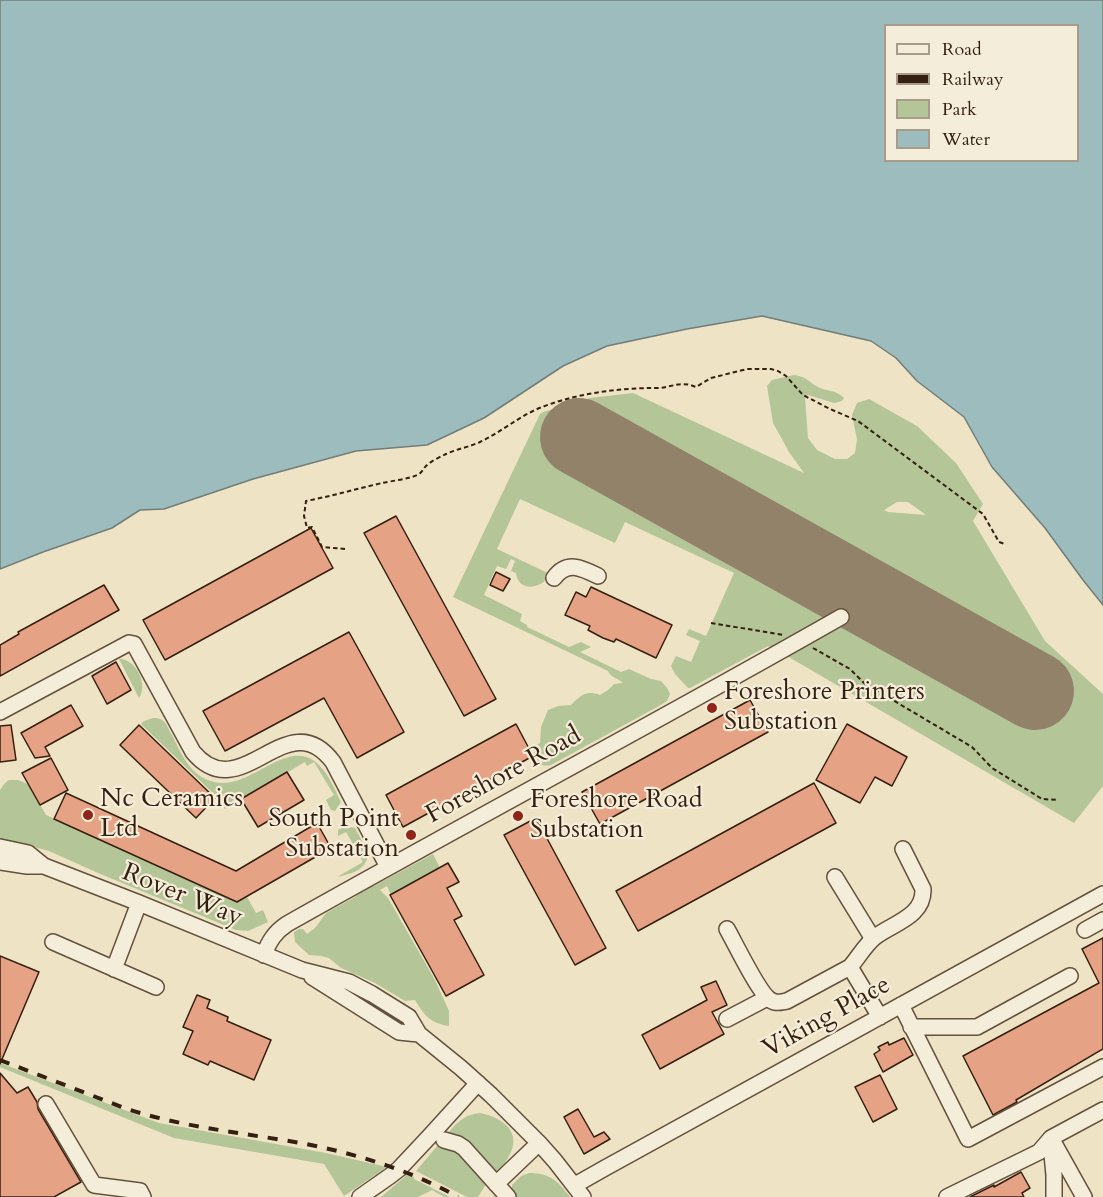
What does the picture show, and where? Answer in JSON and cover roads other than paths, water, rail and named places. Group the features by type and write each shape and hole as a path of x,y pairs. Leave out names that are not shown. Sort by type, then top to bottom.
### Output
{"street":[{"path":"554,579 564,568 571,567 578,567 598,576"},
{"name":"Foreshore Road","path":"264,955 272,938 287,924 841,618"},
{"path":"0,712 129,643 134,644 194,752 204,763 225,770 238,768 294,742 309,744 327,754 388,867"},
{"name":"Rover Way","path":"0,847 28,854 44,866 302,970 399,1032 419,1034 478,1083"},
{"path":"727,929 767,998 776,1003 787,1001 850,967 873,939 919,908 923,889 903,849"},
{"name":"Rover Way","path":"0,862 44,866"},
{"path":"835,877 873,939"},
{"name":"Viking Place","path":"579,1191 615,1162 1103,894"},
{"path":"114,969 139,903"},
{"path":"1085,930 1103,920"},
{"path":"53,942 156,987"},
{"path":"850,967 880,1017"},
{"path":"911,1027 977,1027 1070,976"},
{"path":"727,1019 767,998"},
{"path":"901,1005 968,1139 1103,1067"},
{"path":"360,1197 399,1168 478,1083 539,1143 579,1191"},
{"path":"46,1104 94,1185 140,1191 143,1197"},
{"path":"947,1197 1039,1152 1051,1138 1103,1110"},
{"path":"1051,1138 1054,1197"},
{"path":"1051,1138 1084,1197"},
{"path":"444,1140 464,1148 508,1197"},
{"path":"496,1184 539,1143"}],"water":[{"path":"0,0 1103,0 1103,605 1045,528 992,467 964,417 917,381 896,358 871,341 762,316 607,346 563,366 484,418 427,445 356,451 253,479 164,509 140,510 112,528 0,569"}],"railway":[{"path":"0,1060 147,1115 355,1155 418,1177 458,1197"}],"place":[{"name":"Foreshore Printers Substation","path":"712,708"},
{"name":"Nc Ceramics Ltd","path":"88,815"},
{"name":"Foreshore Road Substation","path":"518,816"},
{"name":"South Point Substation","path":"411,835"}]}
